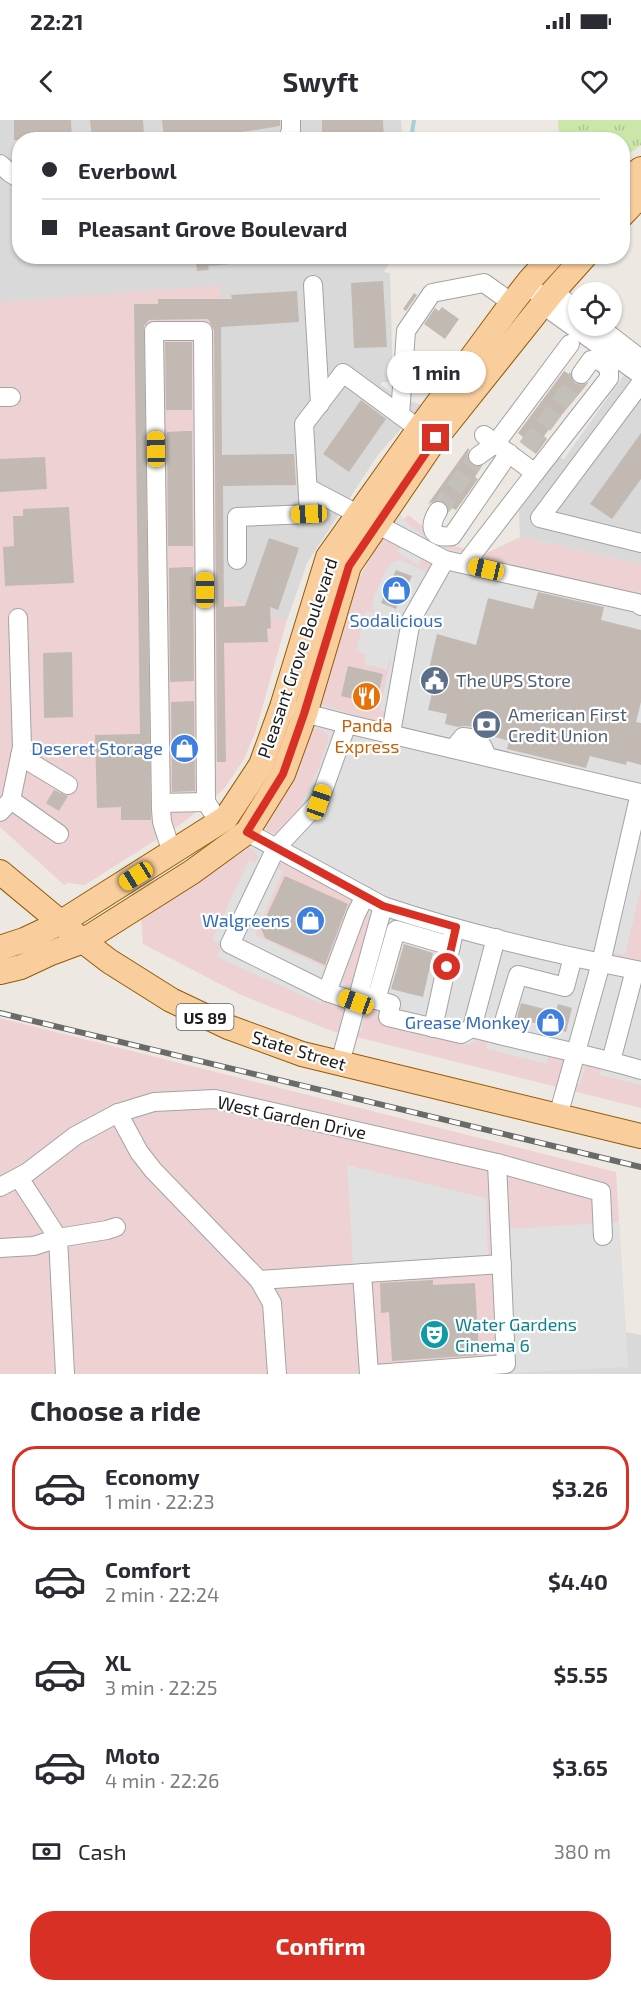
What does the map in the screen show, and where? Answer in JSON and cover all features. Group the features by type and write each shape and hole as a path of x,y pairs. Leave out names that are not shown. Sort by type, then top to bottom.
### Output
{"main road":[{"path":"630,207 641,195"},
{"name":"Pleasant Grove Boulevard","path":"0,948 24,940 60,923 226,818 261,765 293,710 367,521 410,422 545,264"},
{"name":"Pleasant Grove Boulevard","path":"367,521 546,300 578,264"},
{"name":"Pleasant Grove Boulevard","path":"0,972 21,967 51,952 82,941 192,872 247,832 283,774 293,710"},
{"name":"State Street","path":"0,872 82,941 151,988 197,1013 268,1043 340,1063 641,1136"}],"street":[{"path":"410,422 406,331 432,293 484,283 512,303"},
{"path":"527,284 546,300 550,310 568,314"},
{"path":"313,285 320,404"},
{"path":"172,853 162,822 161,803 154,331 203,331 206,802 219,822"},
{"path":"598,336 641,375"},
{"path":"611,336 641,359"},
{"path":"438,511 431,521 431,529 434,533 444,537 452,536 570,344"},
{"path":"465,564 609,378 609,368 600,361 591,360 581,374"},
{"path":"237,560 237,517 309,514 304,424 343,373 410,422"},
{"path":"641,383 540,518 641,543"},
{"path":"478,456 506,447"},
{"path":"506,447 535,473"},
{"path":"308,488 445,560 637,603 641,606"},
{"path":"391,733 411,620 445,560"},
{"path":"18,618 22,747 6,806 59,834"},
{"path":"293,710 641,793 601,963 558,1116"},
{"path":"347,724 319,802 276,848 230,944 327,992 391,1004 388,1017 461,1034 472,1028 641,1070"},
{"path":"20,756 68,784"},
{"path":"161,803 206,802"},
{"path":"247,832 383,906 496,938 638,970 610,1061"},
{"path":"327,992 365,896"},
{"path":"340,1063 383,906"},
{"path":"433,1028 456,927"},
{"path":"376,1000 396,930 451,946"},
{"path":"472,1028 496,938"},
{"path":"500,1035 518,975 565,987 573,957"},
{"name":"West Garden Drive","path":"0,1187 19,1178 75,1136 118,1113 154,1102 214,1099 497,1163 601,1192 603,1236"},
{"path":"118,1113 139,1152 153,1170 259,1280 272,1303 277,1374"},
{"path":"375,1374 506,1364 497,1163"},
{"path":"19,1178 58,1238 65,1374"},
{"path":"0,1248 34,1246 58,1238 116,1227"},
{"path":"259,1280 502,1264"},
{"path":"362,1273 369,1374"}],"shaded area":[{"path":"0,120 401,120 402,132 12,132 12,264 389,264 384,272 390,273 393,382 381,382 381,385 402,399 422,405 378,455 307,563 287,620 229,599 223,599 0,302"},
{"path":"220,285 223,599 229,599 287,620 255,733 244,759 224,789 184,822 85,885 69,883 64,885 0,827 0,302"},
{"path":"641,351 641,564 520,537 519,511 555,455 564,459"},
{"path":"400,512 409,526 444,548 641,595 641,888 625,955 615,953 613,955 641,964 641,1085 599,1075 602,1066 586,1063 580,1084 560,1080 565,1058 550,1053 546,1064 486,1049 488,1036 467,1045 388,1023 379,1011 370,1009 365,1013 361,1032 342,1027 349,1002 325,995 321,1004 217,957 223,944 212,940 249,860 255,863 258,857 254,850 247,847 241,848 262,824 267,831 277,834 300,806 319,767 328,740 328,735 322,729 312,729 320,704 373,721 387,722 387,713 379,710 391,660 389,660 387,669 364,664 366,654 356,651 366,611 375,613 372,605 375,594 392,562 400,560 429,573 436,565 423,557 418,565 397,552 402,544 382,538","holes":["281,863 356,898 371,917 353,985 344,983 340,975 255,935 283,871 276,868 276,864"]},
{"path":"408,515 447,544 485,554 520,537 641,564 641,959 639,966 641,967 641,1108 332,1031 241,995 143,944 141,917 246,850 266,825 349,597 378,544"},
{"path":"0,1018 616,1172 628,1367 500,1374 0,1374"},
{"path":"347,1165 486,1198 488,1256 353,1266"},
{"path":"619,1222 628,1367 490,1374 501,1373 494,1230"},
{"path":"626,1332 641,1335 641,1374 500,1374"}],"green space":[{"path":"558,120 641,120 641,145 630,153 630,132 559,132"}],"building":[{"path":"14,120 71,120 72,132 14,132"},
{"path":"90,120 143,120 144,132 91,132"},
{"path":"162,120 280,120 280,126 242,132 163,132"},
{"path":"322,120 383,120 384,132 322,132"},
{"path":"196,264 231,264 208,266 209,270 197,271"},
{"path":"383,281 387,347 354,348 351,283"},
{"path":"297,291 299,322 221,327 222,455 294,454 296,485 223,486 224,607 245,606 269,538 299,548 278,610 270,607 271,628 267,629 268,642 224,643 226,762 217,762 214,330 208,319 149,320 144,326 151,820 121,820 121,807 97,808 95,735 140,734 134,304 158,304 158,299 232,299 231,295"},
{"path":"414,293 417,295 406,311 403,309"},
{"path":"442,307 459,319 445,339 424,324 435,308 439,311"},
{"path":"165,342 192,342 192,410 166,410"},
{"path":"564,371 569,374 570,372 575,383 580,385 589,382 544,436 547,439 536,454 520,442 523,437 518,433"},
{"path":"361,400 386,419 349,472 323,454"},
{"path":"192,431 193,546 168,546 167,432"},
{"path":"641,433 641,479 612,519 590,504"},
{"path":"468,448 469,463 482,466 475,477 478,479 456,510 452,508 449,512 447,505 438,500 428,504"},
{"path":"45,457 47,489 0,492 0,459"},
{"path":"69,507 74,583 5,586 3,547 14,546 13,516 23,516 23,509"},
{"path":"193,567 194,681 170,682 169,568"},
{"name":"Sodalicious","path":"396,570 412,576 396,609 381,603"},
{"path":"538,592 604,607 601,620 641,630 641,702 636,722 641,723 641,765 627,761 626,765 590,756 586,768 507,749 509,741 488,735 475,727 445,724 447,714 428,710 432,693 424,691 437,634 476,645 488,598 533,609"},
{"path":"72,652 73,717 44,718 43,653"},
{"path":"348,666 383,674 376,704 341,696"},
{"name":"Deseret Storage","path":"194,701 195,791 172,792 171,702"},
{"path":"54,790 68,796 59,811 46,803"},
{"name":"Walgreens","path":"285,876 348,904 325,965 265,938 261,928"},
{"path":"404,944 433,953 423,997 391,989"},
{"name":"Grease Monkey","path":"521,1003 556,1012 558,1004 572,1008 566,1032 517,1018"},
{"name":"Water Gardens Cinema 6","path":"433,1280 433,1285 475,1283 479,1355 392,1361 389,1312 381,1313 380,1283"}],"waterway":[{"path":"412,132 414,120"}],"tunnel":[{"path":"527,447 581,374"},
{"path":"438,511 478,456"}],"railway":[{"path":"0,1013 641,1167"}],"place":[{"name":"Sodalicious","path":"396,591"},
{"name":"The UPS Store","path":"435,680"},
{"name":"Panda Express","path":"367,696"},
{"name":"American First Credit Union","path":"487,724"},
{"name":"Deseret Storage","path":"184,748"},
{"name":"Walgreens","path":"311,920"},
{"name":"Grease Monkey","path":"551,1022"},
{"name":"Water Gardens Cinema 6","path":"434,1334"}],"route":[{"path":"436,438 349,566 304,714 283,774 247,832 383,906 456,927 447,967"}]}
